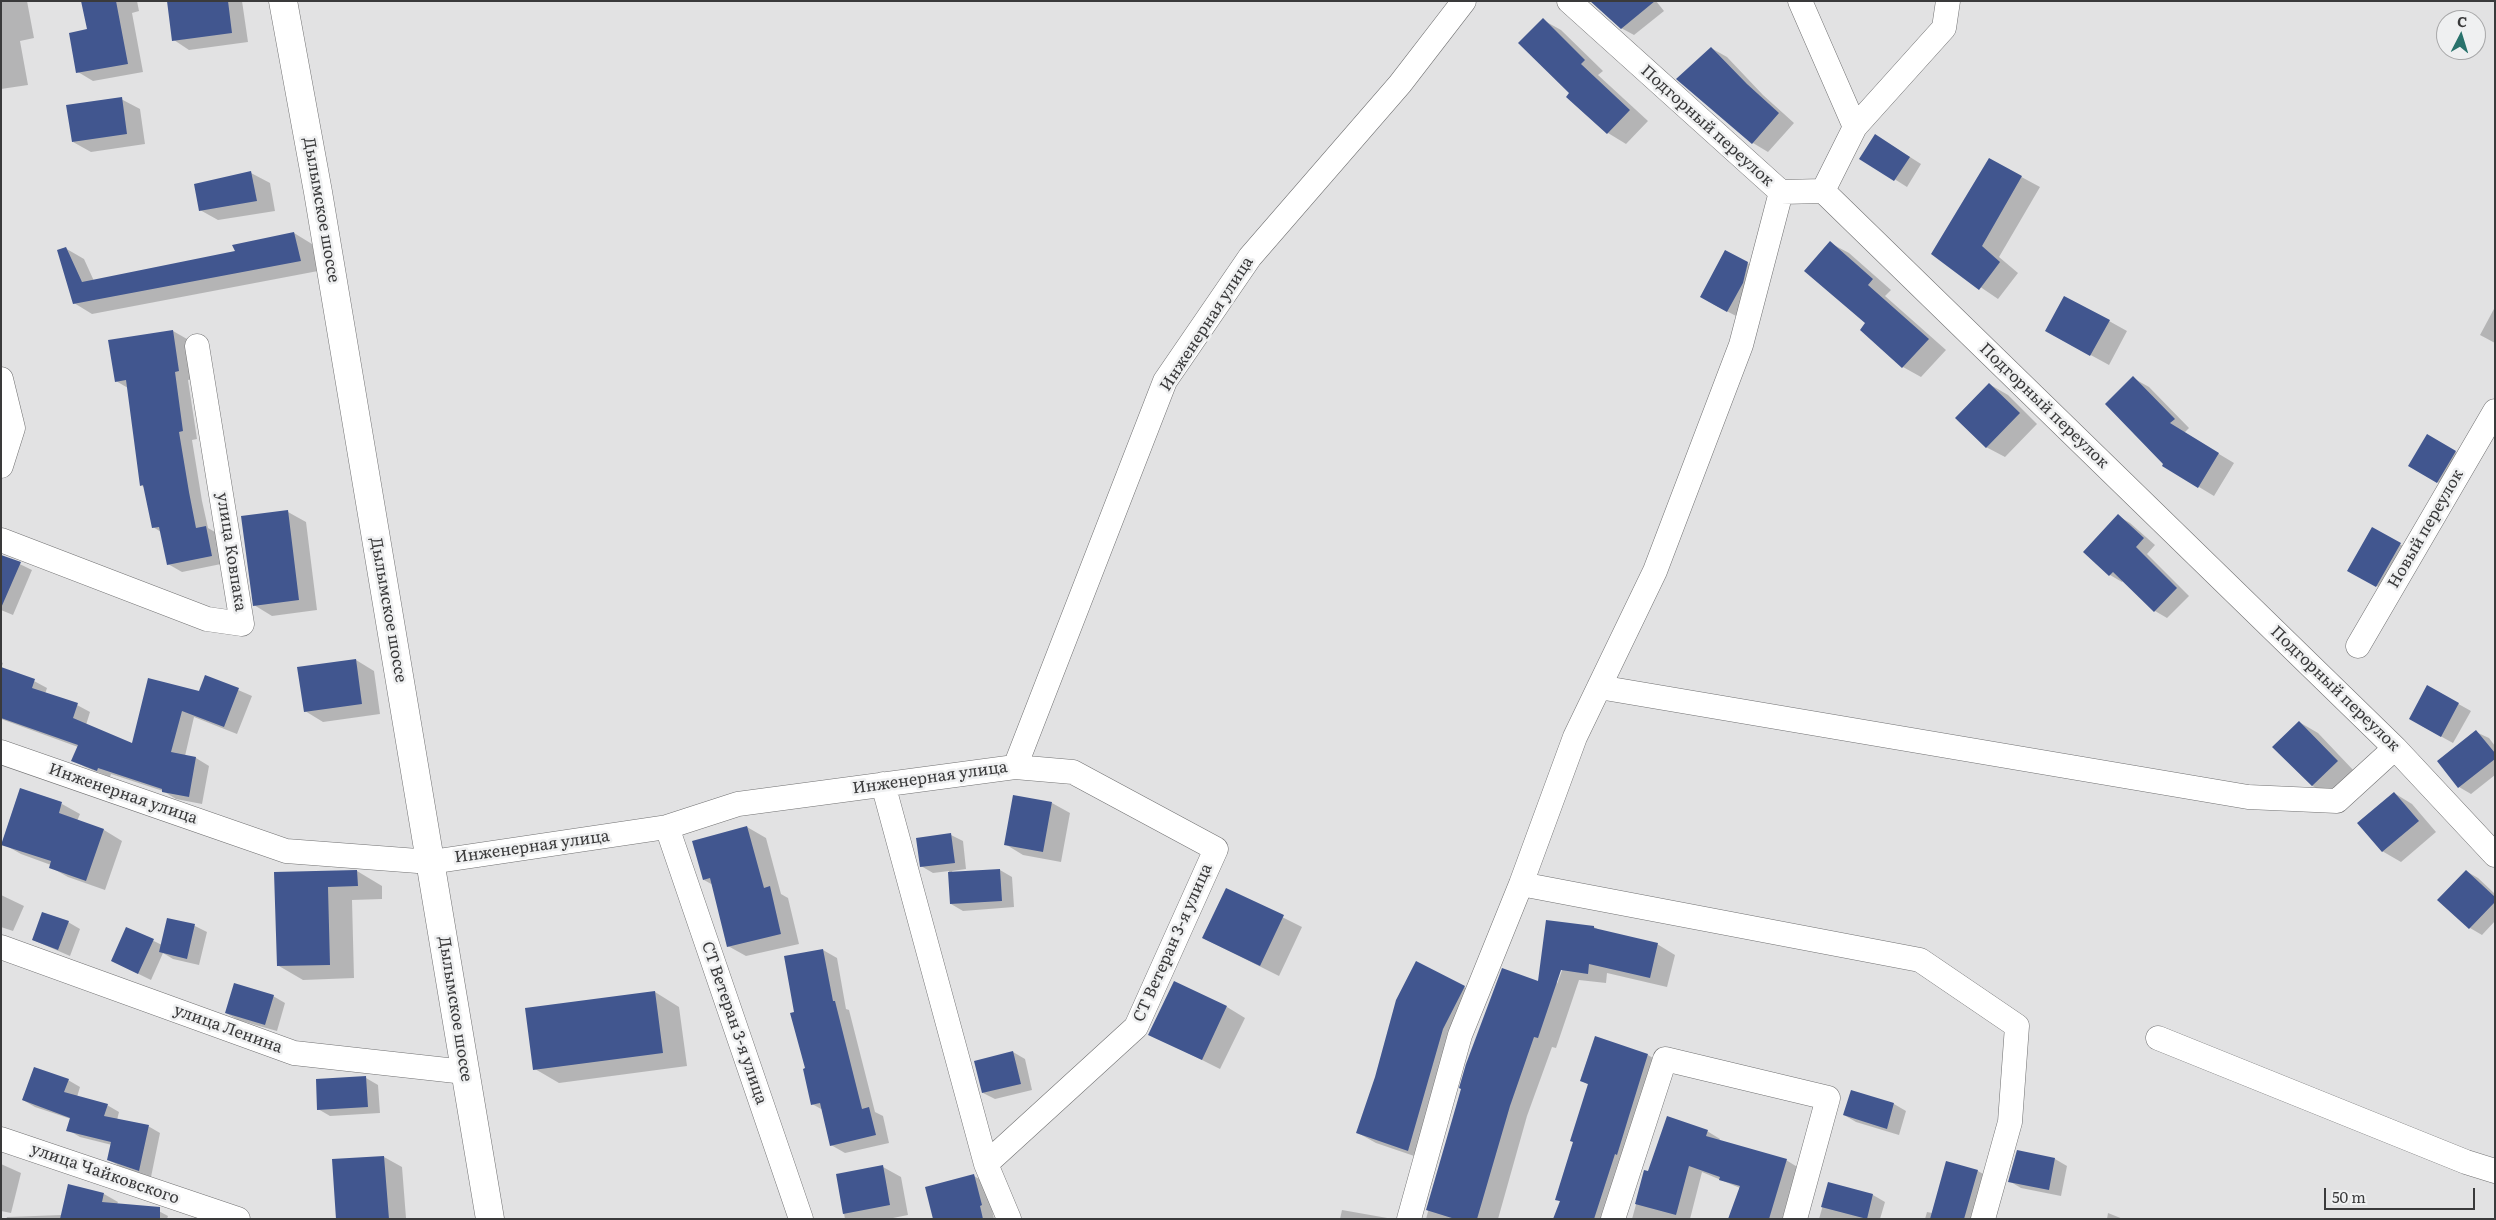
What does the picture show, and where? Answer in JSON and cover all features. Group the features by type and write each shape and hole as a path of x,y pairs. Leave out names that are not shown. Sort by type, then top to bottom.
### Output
{"main road":[{"name":"Дылымское шоссе","path":"282,1 320,202 490,1219"}],"street":[{"name":"Инженерная улица","path":"1,752 286,851 431,862 667,827 738,804 1015,767 1165,382 1250,258 1400,84 1464,1"},
{"name":"Подгорный переулок","path":"1569,1 1780,192 1823,191 2396,748 2495,855"},
{"path":"1800,1 1855,127"},
{"path":"1823,191 1855,127 1944,28 1948,1"},
{"path":"1410,1219 1460,1035 1521,884 1574,737 1655,571 1741,345 1780,192"},
{"name":"улица Ковпака","path":"1,540 207,619 242,624 197,346"},
{"path":"1,379 13,428 1,466"},
{"name":"Новый переулок","path":"2358,646 2495,411"},
{"path":"1599,687 2248,797 2337,801 2396,748"},
{"name":"СТ Ветеран 3-я улица","path":"986,1164 1136,1027 1216,849 1073,772 1015,767"},
{"path":"884,784 986,1164 1009,1219"},
{"name":"СТ Ветеран 3-я улица","path":"667,827 801,1219"},
{"path":"1521,884 1920,960 2018,1026 2010,1122 1983,1219"},
{"name":"улица Ленина","path":"1,947 294,1053 465,1072"},
{"path":"2158,1038 2466,1162 2495,1171"},
{"path":"1613,1219 1665,1059 1828,1098 1796,1219"},
{"name":"улица Чайковского","path":"1,1139 238,1219"}],"building":[{"path":"81,1 116,1 128,64 76,73 69,33 87,29"},
{"path":"167,1 228,1 232,33 172,41"},
{"path":"1590,1 1655,1 1621,29"},
{"path":"1543,18 1585,60 1581,64 1630,110 1607,134 1566,97 1569,93 1518,43"},
{"path":"1711,47 1779,113 1752,144 1676,79"},
{"path":"122,97 127,134 72,142 66,105"},
{"path":"1875,134 1910,157 1894,181 1859,159"},
{"path":"1989,158 2022,176 1982,246 2000,262 1979,290 1931,254"},
{"path":"251,171 257,201 199,211 194,184"},
{"path":"294,232 301,261 73,304 57,250 66,247 82,282 235,251 232,245"},
{"path":"1830,241 1873,279 1868,285 1929,339 1902,368 1860,330 1865,323 1804,271"},
{"path":"1725,250 1748,262 1743,283 1727,312 1700,297"},
{"path":"2064,296 2110,320 2090,356 2045,331"},
{"path":"173,330 179,371 175,372 183,431 179,432 189,492 196,528 206,526 212,556 167,565 159,527 152,528 143,485 140,486 126,380 115,382 108,340"},
{"path":"2133,376 2175,419 2170,423 2219,453 2198,488 2162,466 2163,464 2105,404"},
{"path":"1989,383 2020,413 1986,448 1955,418"},
{"path":"2427,434 2456,451 2437,483 2408,466"},
{"path":"288,510 299,600 253,606 241,516"},
{"path":"2118,514 2144,538 2136,547 2177,588 2154,612 2113,572 2109,576 2083,552"},
{"path":"2372,527 2401,543 2376,587 2347,571"},
{"path":"1,555 21,562 1,608"},
{"path":"356,659 362,704 304,712 297,667"},
{"path":"1,667 35,679 32,688 78,703 73,718 132,743 148,678 199,691 205,675 239,688 224,727 182,711 171,752 196,757 189,797 162,792 162,789 98,768 97,771 71,761 78,745 1,718"},
{"path":"2427,685 2459,703 2441,737 2409,719"},
{"path":"2299,721 2338,761 2312,786 2272,747"},
{"path":"2476,730 2495,753 2495,759 2458,788 2437,761"},
{"path":"20,788 62,802 59,813 104,829 86,881 49,868 51,861 1,845"},
{"path":"2394,792 2419,821 2382,852 2357,823"},
{"path":"1013,795 1052,802 1043,852 1004,845"},
{"path":"747,826 764,888 770,886 781,934 727,947 710,878 703,880 692,841"},
{"path":"951,833 955,863 920,867 916,838"},
{"path":"1000,869 1002,901 950,904 948,872"},
{"path":"357,870 358,886 328,887 330,965 277,966 274,872"},
{"path":"2466,870 2495,897 2495,902 2469,929 2437,900"},
{"path":"1226,888 1284,915 1260,966 1202,938"},
{"path":"42,912 69,921 58,950 32,940"},
{"path":"167,918 195,924 187,959 159,952"},
{"path":"1546,920 1594,926 1594,928 1658,943 1650,978 1589,964 1588,974 1561,970 1538,1038 1534,1037 1510,1106 1477,1219 1455,1219 1426,1210 1461,1089 1459,1088 1466,1064 1502,968 1538,981"},
{"path":"126,927 154,939 138,974 111,961"},
{"path":"823,949 833,1001 835,1001 862,1109 869,1107 876,1135 830,1146 820,1103 811,1105 803,1069 805,1068 790,1013 794,1012 784,956"},
{"path":"1416,961 1465,986 1443,1029 1408,1151 1356,1133 1375,1077 1396,1000"},
{"path":"1174,981 1227,1006 1202,1060 1148,1035"},
{"path":"234,983 274,995 265,1025 225,1013"},
{"path":"655,991 663,1053 533,1070 525,1008"},
{"path":"1595,1036 1648,1054 1617,1155 1615,1154 1594,1219 1553,1219 1560,1201 1555,1200 1573,1142 1570,1141 1588,1084 1580,1081"},
{"path":"1013,1051 1021,1084 982,1093 974,1061"},
{"path":"34,1067 69,1079 64,1092 108,1104 104,1116 149,1125 139,1171 107,1160 111,1142 66,1131 70,1118 22,1100"},
{"path":"366,1076 368,1107 317,1110 316,1079"},
{"path":"1851,1090 1894,1103 1887,1129 1843,1115"},
{"path":"1667,1116 1708,1130 1706,1136 1787,1159 1769,1219 1728,1219 1740,1186 1719,1180 1720,1177 1689,1166 1676,1215 1635,1204 1644,1170 1648,1171"},
{"path":"2017,1150 2055,1158 2049,1190 2008,1182"},
{"path":"384,1156 389,1219 336,1219 332,1159"},
{"path":"1946,1161 1978,1170 1964,1219 1930,1219"},
{"path":"883,1165 890,1205 843,1214 836,1174"},
{"path":"974,1174 982,1205 980,1206 983,1219 933,1219 925,1187"},
{"path":"1828,1182 1873,1194 1867,1219 1821,1207"},
{"path":"68,1184 104,1193 102,1202 160,1207 160,1219 60,1219"}]}
